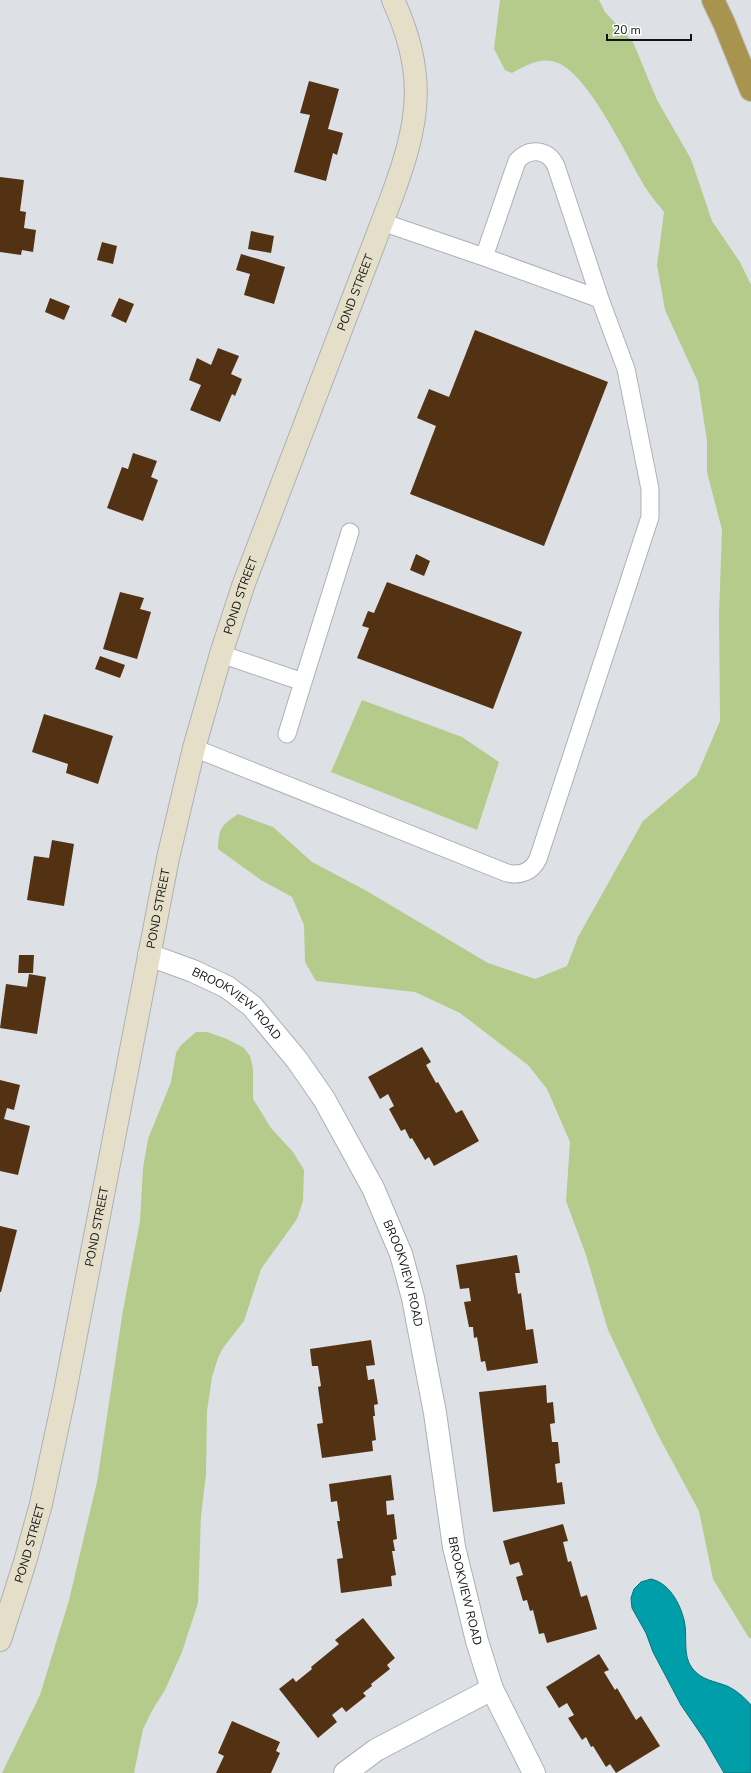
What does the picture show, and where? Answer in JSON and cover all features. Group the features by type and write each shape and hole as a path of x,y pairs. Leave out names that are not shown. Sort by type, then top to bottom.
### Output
{"highway":[{"path":"713,0 751,90"}],"main road":[{"name":"POND STREET","path":"0,1640 25,1562 42,1496 68,1374 168,858 194,748 221,654 261,537 382,222 410,144 416,94 414,64 410,46 393,0"}],"street":[{"name":"BROOKVIEW ROAD","path":"149,955 193,971 227,987 252,1006 297,1060 324,1099 373,1188 401,1254 413,1298 435,1413 454,1548 477,1641 492,1689 534,1773"},
{"path":"345,1773 355,1764 388,1743 492,1689"}],"lane":[{"path":"194,748 507,873 519,874 527,872 534,866 538,859 648,526 652,508 650,489 626,369 600,299 556,166 552,158 540,152 527,153 517,161 484,257"},
{"path":"382,222 600,299"},
{"path":"287,734 350,532"},
{"path":"221,654 303,682"}],"green space":[{"path":"500,0 599,0 605,12 633,42 657,100 691,159 712,221 740,262 751,285 751,1638 749,1638 713,1579 699,1511 658,1435 608,1330 586,1255 566,1201 570,1142 547,1089 528,1065 460,1013 415,992 316,981 305,962 304,925 292,897 261,880 218,849 220,831 228,821 238,814 273,827 312,862 365,890 488,963 535,979 567,966 578,937 643,821 697,775 720,721 719,614 722,530 707,472 707,441 698,382 665,310 657,265 664,212 647,190 594,99 581,82 568,69 555,62 538,61 512,73 505,70 494,49"},
{"path":"362,700 462,737 499,762 477,830 331,772"},
{"path":"196,1032 207,1032 227,1039 244,1048 250,1056 253,1068 253,1099 271,1128 293,1152 304,1170 303,1201 297,1219 261,1269 244,1321 223,1348 212,1377 207,1411 206,1475 201,1516 198,1603 182,1652 165,1690 143,1729 134,1773 2,1773 40,1695 69,1600 97,1482 123,1310 140,1221 143,1168 148,1139 171,1082 176,1053 181,1045"}],"water":[{"path":"651,1579 657,1581 668,1589 680,1607 685,1626 687,1657 692,1668 704,1678 734,1690 751,1705 751,1773 724,1773 705,1740 681,1705 653,1652 646,1633 632,1608 631,1598 634,1589 641,1582"}],"building":[{"path":"309,81 339,89 328,129 343,133 337,155 333,153 326,181 294,172 310,115 300,113"},
{"path":"0,177 24,180 20,211 26,212 24,228 36,230 33,252 22,250 21,255 0,252"},
{"path":"251,231 274,236 271,253 248,249"},
{"path":"102,242 117,246 113,264 97,260"},
{"path":"241,254 285,267 274,304 244,295 250,274 236,270"},
{"path":"50,298 70,306 64,320 45,312"},
{"path":"119,298 134,304 126,323 111,316"},
{"path":"475,330 608,382 544,546 410,494 436,426 417,418 429,389 449,397"},
{"path":"218,348 239,356 231,374 242,379 235,396 232,394 220,422 190,410 201,385 189,380 197,358 211,365"},
{"path":"133,453 157,461 151,477 158,480 143,521 107,508 122,467 128,469"},
{"path":"416,554 430,561 424,576 410,570"},
{"path":"387,582 522,632 493,709 357,658 369,628 362,626 368,611 374,613"},
{"path":"120,592 144,598 140,609 151,612 137,659 103,649"},
{"path":"100,656 125,665 120,678 95,669"},
{"path":"44,714 113,736 98,784 66,773 68,764 32,752"},
{"path":"52,840 74,844 64,906 27,900 34,856 49,858"},
{"path":"19,955 34,955 33,973 18,973"},
{"path":"29,974 46,977 37,1034 0,1028 6,984 27,987"},
{"path":"422,1047 431,1062 426,1065 436,1083 438,1082 456,1113 462,1110 479,1141 434,1166 429,1157 425,1160 412,1138 410,1139 405,1129 401,1131 389,1109 394,1106 388,1094 380,1099 368,1077"},
{"path":"0,1080 20,1085 14,1110 7,1108 4,1119 30,1126 18,1175 0,1171"},
{"path":"0,1226 17,1230 1,1292 0,1292"},
{"path":"517,1255 520,1273 515,1273 518,1294 521,1293 526,1330 533,1329 538,1363 487,1371 485,1361 481,1362 477,1337 474,1338 473,1327 469,1327 464,1302 471,1301 469,1288 460,1289 456,1265"},
{"path":"371,1340 375,1365 366,1366 368,1380 374,1379 378,1404 374,1405 375,1416 373,1416 376,1440 372,1441 373,1451 322,1458 317,1424 323,1423 318,1387 321,1386 318,1366 312,1366 310,1349"},
{"path":"546,1385 547,1403 553,1402 555,1423 550,1424 552,1442 558,1442 560,1463 555,1464 557,1483 562,1482 565,1504 493,1512 479,1392"},
{"path":"391,1475 394,1500 386,1501 387,1515 394,1514 397,1539 393,1540 395,1551 392,1551 396,1575 391,1576 392,1586 341,1593 337,1559 343,1558 337,1521 340,1521 337,1501 331,1502 329,1484"},
{"path":"563,1524 568,1541 563,1542 568,1562 571,1561 581,1597 587,1595 597,1629 547,1643 544,1633 539,1634 533,1610 530,1611 527,1600 523,1601 516,1577 523,1575 519,1562 510,1565 503,1541"},
{"path":"363,1618 395,1658 387,1665 390,1669 371,1684 372,1686 363,1693 366,1696 346,1712 342,1707 332,1715 337,1722 318,1738 279,1689 293,1678 296,1682 312,1669 311,1667 339,1644 335,1640"},
{"path":"599,1654 609,1670 604,1672 615,1690 617,1688 636,1720 641,1716 660,1746 616,1773 610,1764 606,1767 593,1746 591,1747 586,1737 582,1740 568,1718 574,1715 567,1703 559,1708 546,1687"},
{"path":"232,1721 280,1742 276,1751 280,1753 271,1773 216,1773 224,1756 218,1753"}]}
